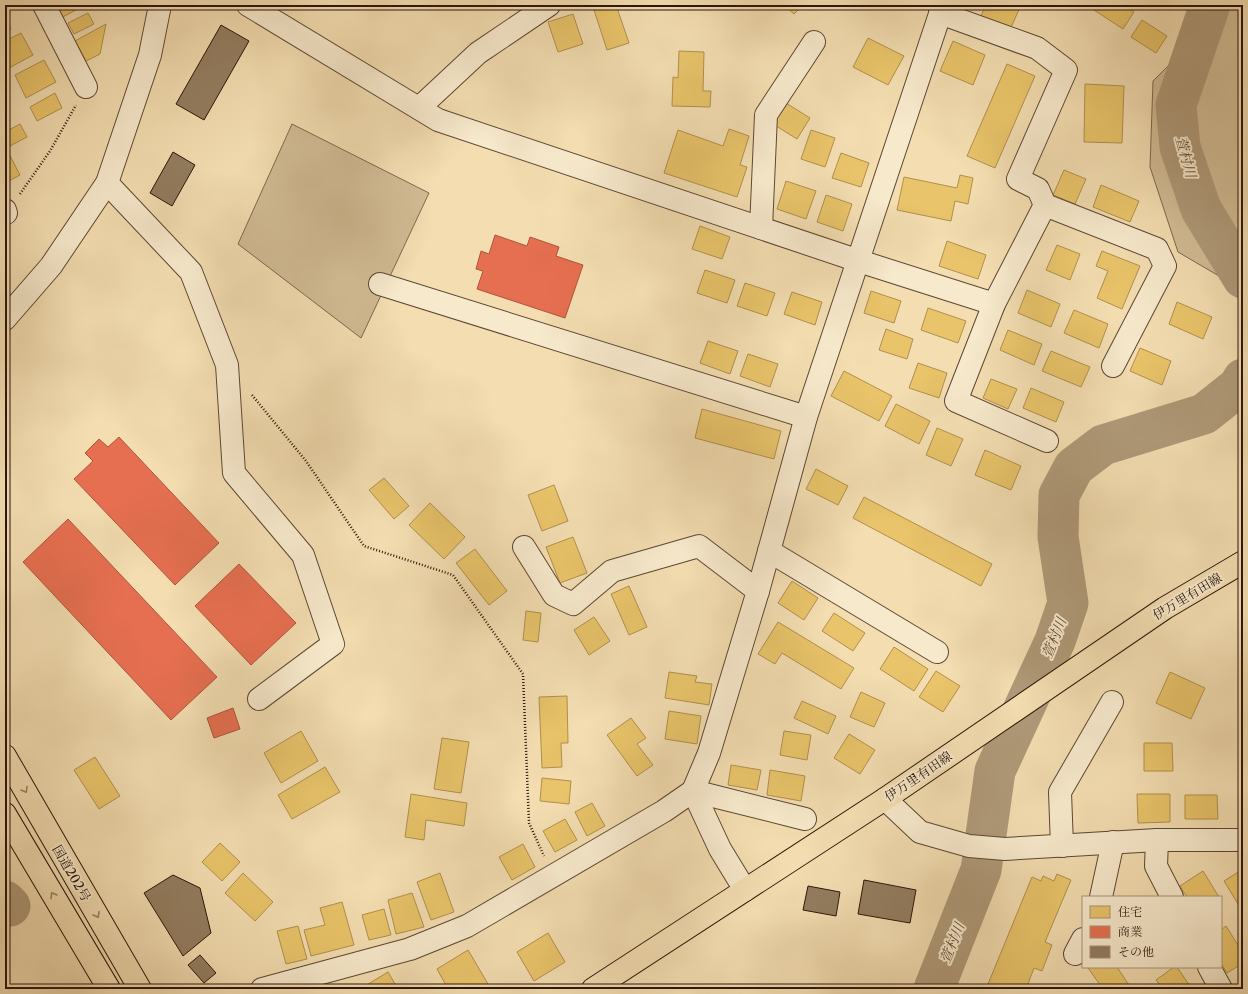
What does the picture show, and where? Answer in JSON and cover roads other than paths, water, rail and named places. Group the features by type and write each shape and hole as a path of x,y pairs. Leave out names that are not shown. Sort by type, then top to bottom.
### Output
{"main road":[{"name":"伊万里有田線","path":"592,989 885,799 1166,608 1243,562"},
{"name":"国道202号","path":"5,756 140,989"},
{"name":"国道202号","path":"5,814 109,989"}],"street":[{"path":"44,5 86,87"},
{"path":"5,319 52,266 107,182 150,55 160,5"},
{"path":"248,5 438,120 859,261 994,304"},
{"path":"419,108 478,53 549,5"},
{"path":"262,989 410,949 467,926 664,811 693,791 709,753 758,591 806,417 942,9 1037,48 1066,70 1018,179 1038,189 1045,205 1157,249 1165,266 1113,366"},
{"path":"761,228 766,115 814,42"},
{"path":"107,182 191,272 228,365 234,473 303,555 333,644 259,699"},
{"path":"1045,205 994,304 956,401 1047,441"},
{"path":"380,284 806,417"},
{"path":"524,547 554,595 573,604 612,571 699,546 758,591"},
{"path":"769,550 937,652"},
{"path":"1062,846 1060,792 1112,702"},
{"path":"693,791 805,819"},
{"path":"693,791 720,849 745,890"},
{"path":"885,799 920,832 969,846 1005,849 1157,840 1243,840"},
{"path":"1157,840 1156,866 1171,896"},
{"path":"1101,896 1113,842"},
{"path":"1210,968 1221,989"}],"waterway":[{"name":"萱村川","path":"1210,5 1176,105 1180,147 1201,209 1243,278"},
{"name":"萱村川","path":"934,989 981,870 995,771 1055,641 1068,603 1058,537 1059,495 1074,467 1103,445 1204,414 1238,387 1243,379"},
{"path":"5,901 10,906"}]}
